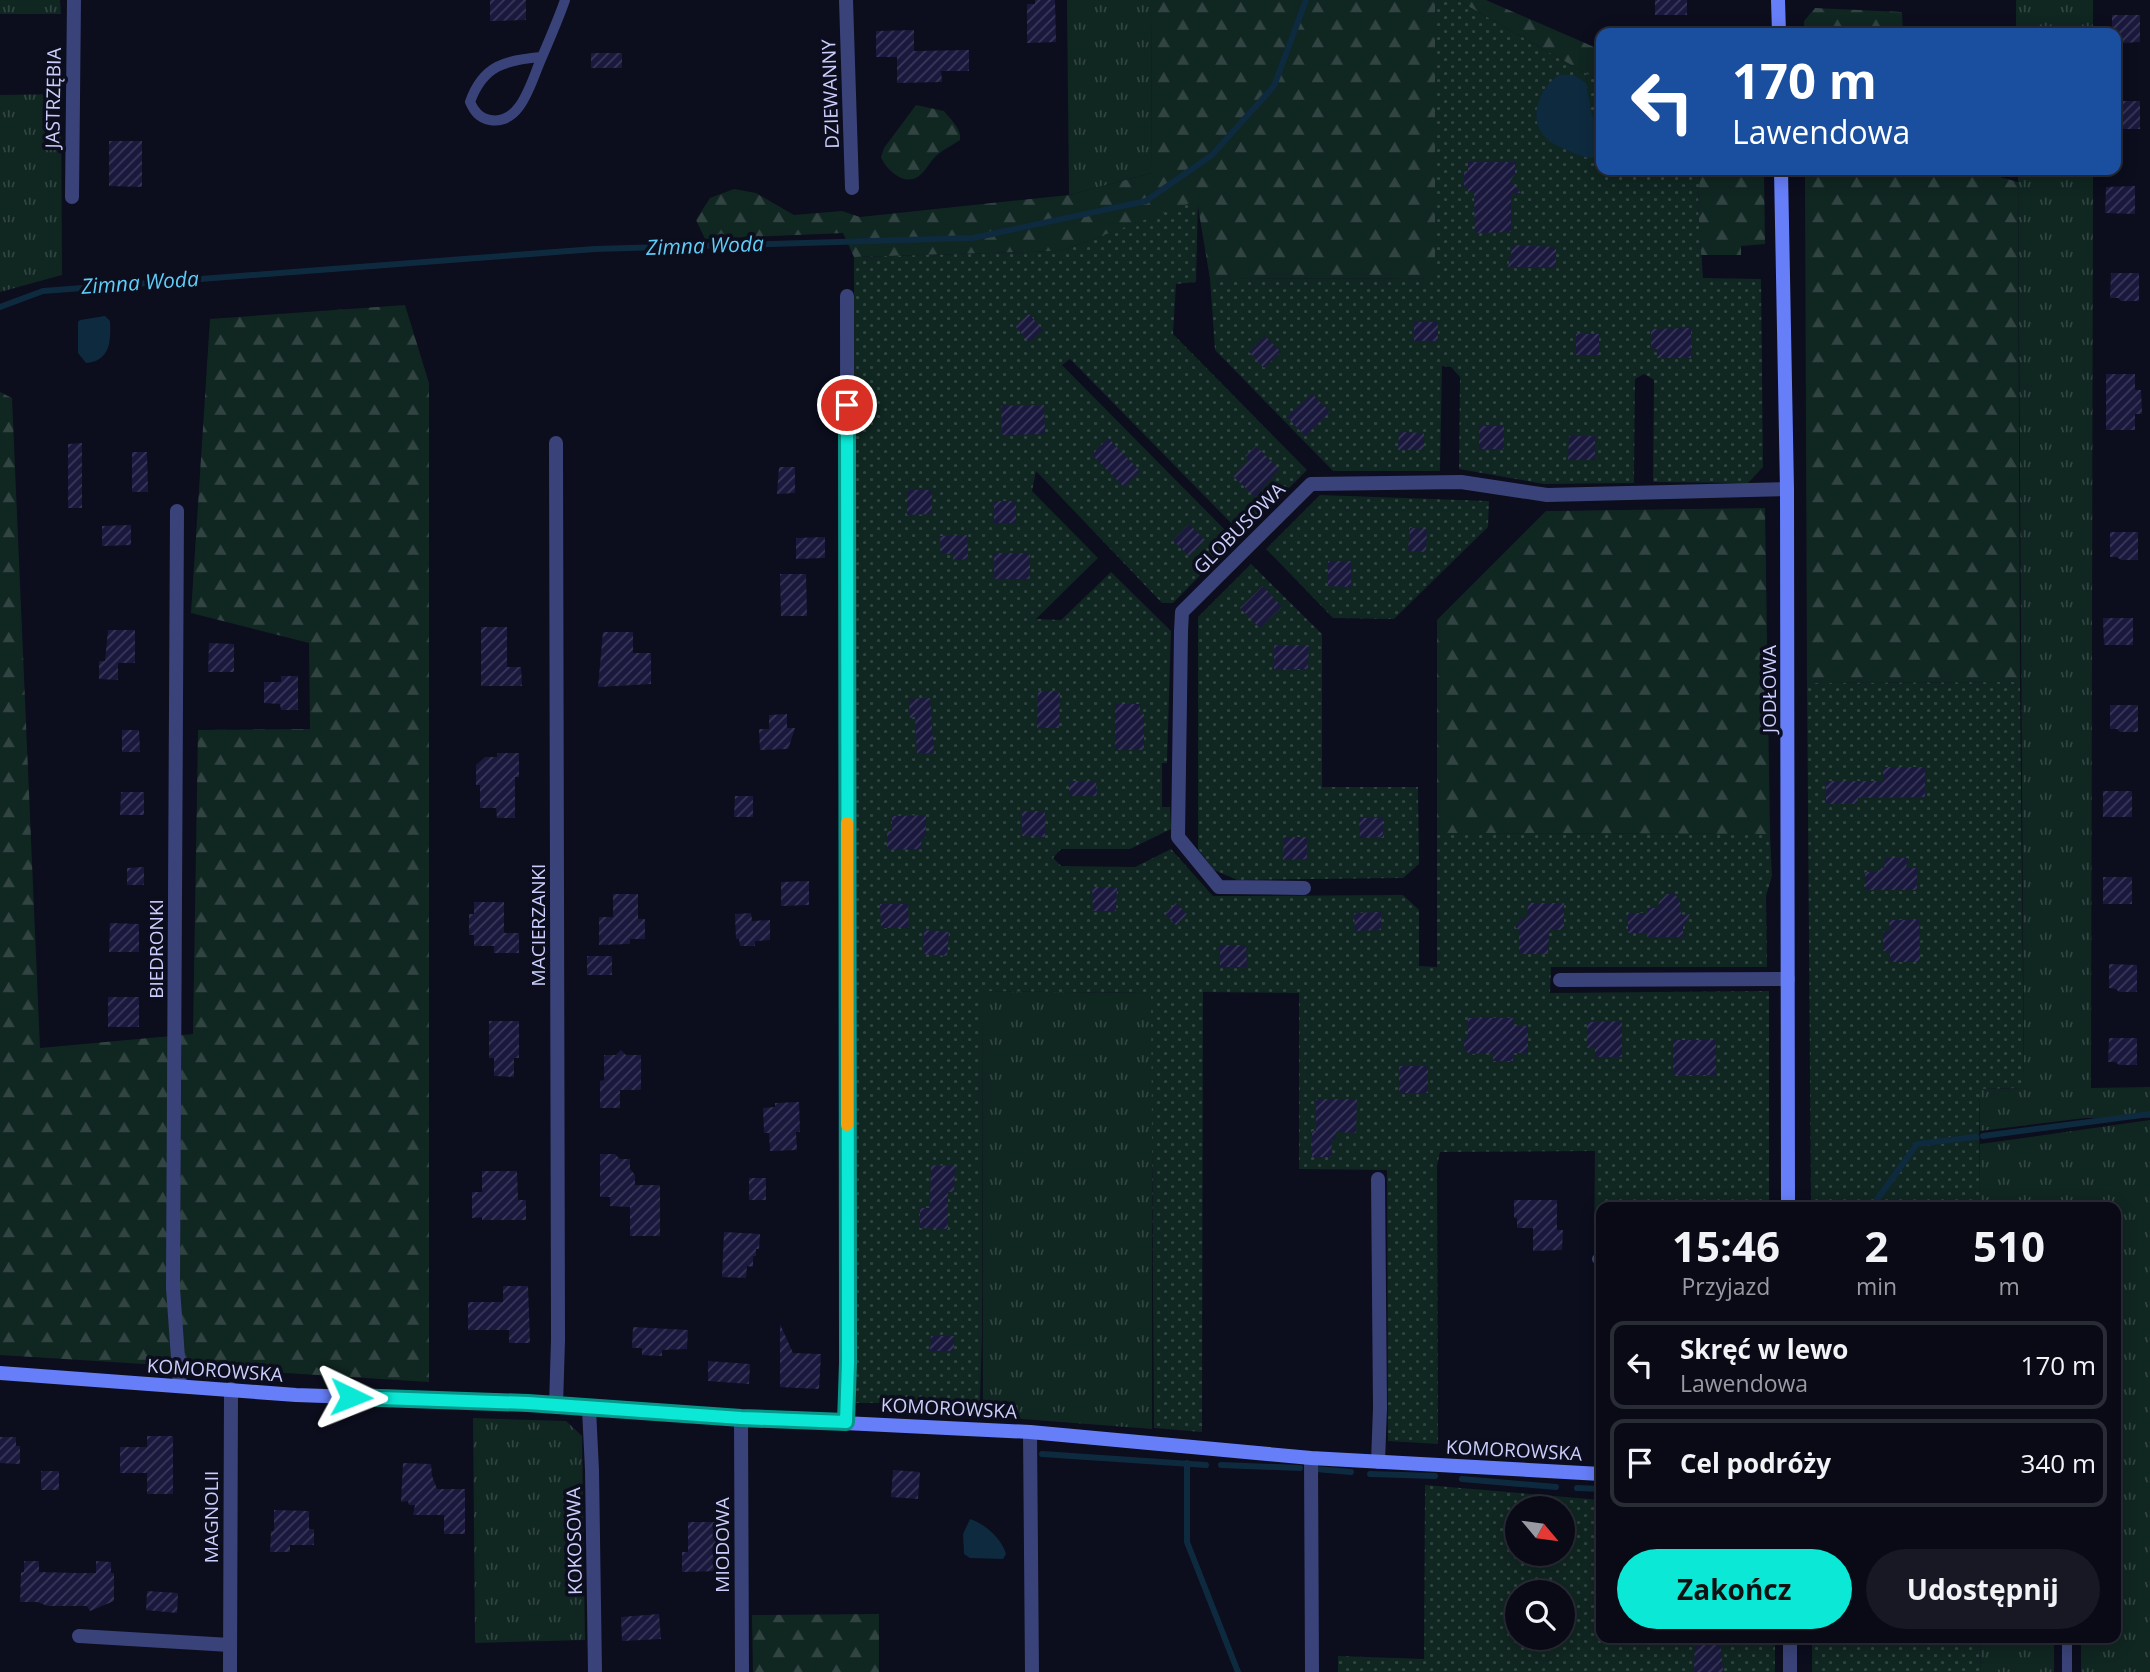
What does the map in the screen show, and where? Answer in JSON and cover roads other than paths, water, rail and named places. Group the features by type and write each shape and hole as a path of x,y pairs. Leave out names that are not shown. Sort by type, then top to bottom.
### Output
{"street":[{"name":"JASTRZĘBIA","path":"72,197 74,0"},
{"name":"DZIEWANNY","path":"846,0 852,188"},
{"path":"1778,0 1779,28"},
{"name":"JODŁOWA","path":"1782,175 1787,489 1788,1202"},
{"path":"846,1422 847,296"},
{"name":"MACIERZANKI","path":"556,443 556,1406"},
{"name":"GLOBUSOWA","path":"1304,888 1219,887 1178,837 1181,631 1182,612 1311,484 1461,482 1547,495 1787,489"},
{"name":"BIEDRONKI","path":"177,511 173,1288 180,1386"},
{"path":"1560,980 1788,979"},
{"path":"1378,1179 1378,1462"},
{"name":"KOMOROWSKA","path":"0,1373 296,1395 528,1403 741,1418 1030,1432 1311,1458 1596,1474"},
{"name":"MAGNOLII","path":"230,1672 231,1389"},
{"name":"KOKOSOWA","path":"589,1409 595,1672"},
{"name":"MIODOWA","path":"741,1418 742,1672"},
{"path":"1030,1432 1032,1672"},
{"path":"1311,1458 1312,1672"},
{"path":"79,1636 230,1645"},
{"path":"1790,1643 1790,1672"}],"lane":[{"path":"541,57 510,60 496,67 474,90 470,102 474,110 489,120 501,120 512,114 527,95 565,0"},
{"path":"2067,1643 2067,1672"}],"water":[{"path":"1559,75 1574,75 1586,83 1596,123 1595,157 1582,156 1556,145 1547,139 1540,129 1537,121 1538,103 1552,80"},
{"path":"105,316 110,321 107,349 100,359 86,363 78,353 78,322"},
{"path":"970,1519 997,1537 1006,1554 1003,1559 970,1558 964,1554 963,1534"}],"waterway":[{"name":"Zimna Woda","path":"0,307 43,291 595,249 973,238 1146,201 1212,155 1274,86 1306,0"},
{"path":"1983,1136 2150,1114"},
{"path":"1875,1202 1917,1144 1976,1137"},
{"path":"1042,1454 1206,1465"},
{"path":"1187,1463 1187,1542 1238,1672"},
{"path":"1221,1465 1300,1468"},
{"path":"1316,1469 1351,1472"},
{"path":"1370,1474 1435,1476"},
{"path":"1462,1479 1556,1487"},
{"path":"1577,1488 1596,1489"}]}
